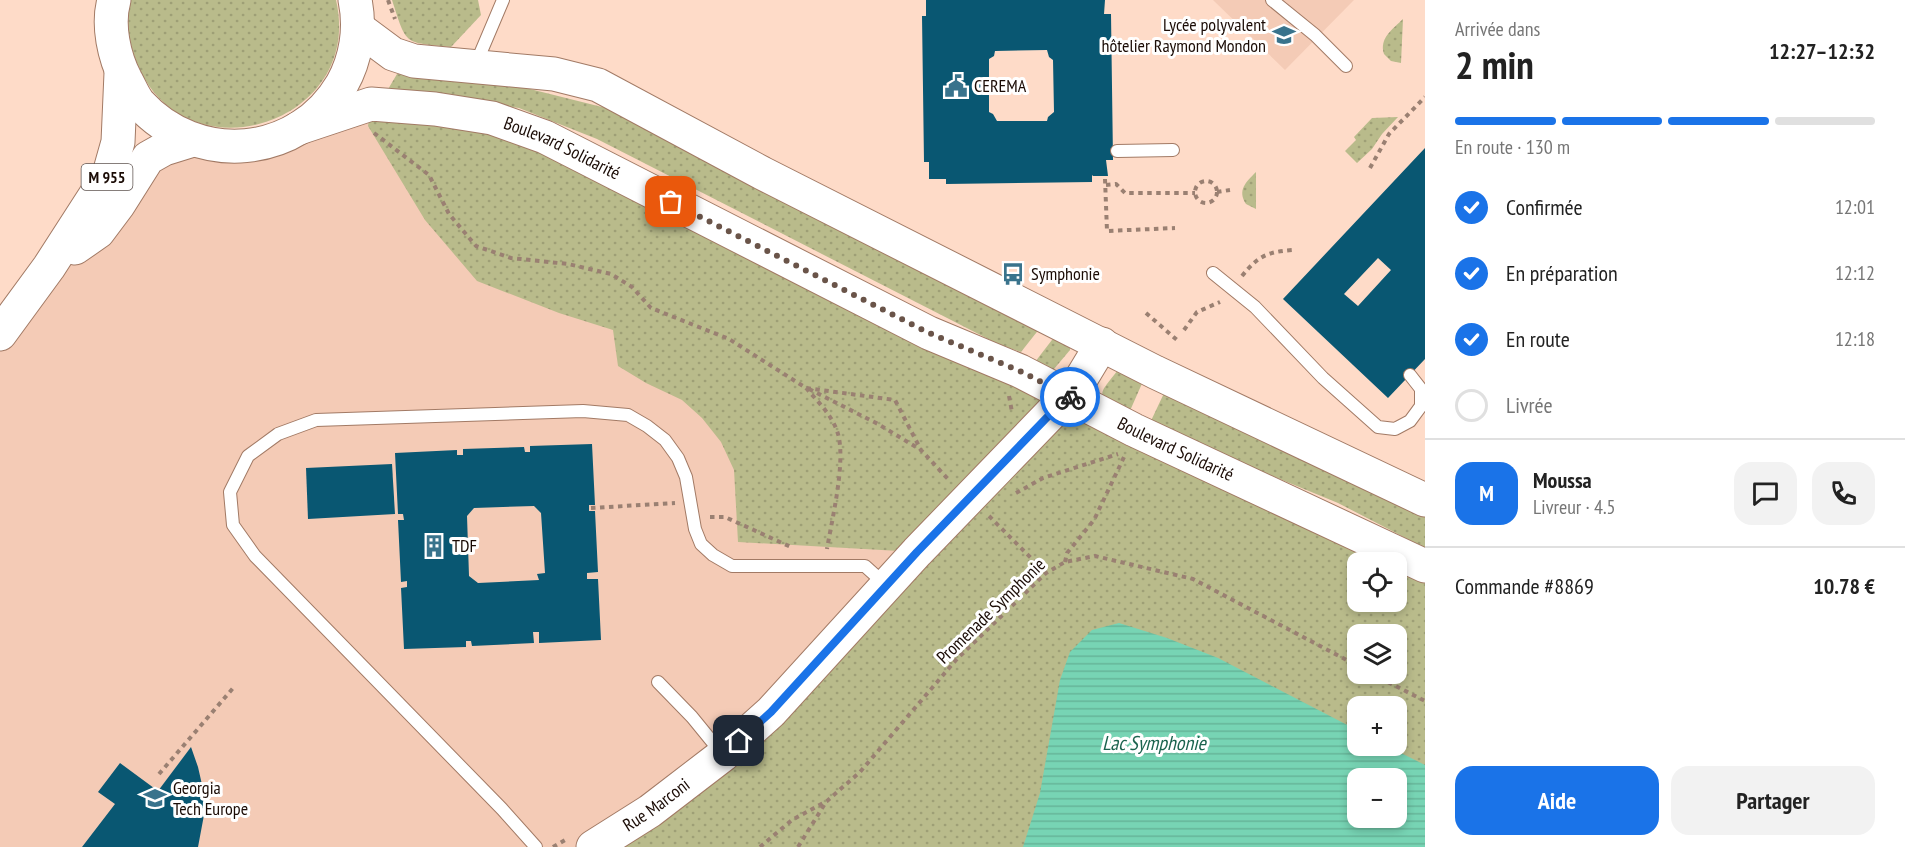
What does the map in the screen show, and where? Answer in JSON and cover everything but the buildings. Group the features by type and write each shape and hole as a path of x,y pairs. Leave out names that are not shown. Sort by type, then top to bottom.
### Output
{"main road":[{"path":"114,0 112,40 121,71 138,102 163,125 193,140 221,146 252,145 277,140 319,114 335,95 347,74 356,50 356,14"},
{"path":"356,14 393,54 414,61 554,74 598,85 935,262 1155,372 1425,500"},
{"name":"M 955","path":"0,334 49,267 109,174 118,142 121,71"},
{"name":"Boulevard Solidarité","path":"299,128 371,104 435,109 492,118 545,137 929,333 1020,371 1134,430 1425,566"},
{"name":"M 955","path":"49,267 98,232 148,159 164,149 193,140"},
{"name":"Rue Marconi","path":"593,847 650,811 723,754 771,712 887,586 982,504 1058,406 1070,397 1102,344"}],"lane":[{"path":"475,67 503,0"},
{"path":"1272,0 1315,35 1346,66"},
{"path":"1117,151 1173,150"},
{"path":"1213,273 1255,307 1323,378 1378,427 1395,429 1410,421 1421,406 1421,389 1410,375"},
{"path":"536,847 502,809 255,556 233,525 230,492 248,456 278,434 316,420 583,411 628,415 665,440 678,458 686,477 700,544 713,555 732,566 865,566 887,586"},
{"path":"658,682 723,754"}],"path":[{"path":"1370,168 1389,134 1425,97"},
{"path":"371,104 373,132 429,175 449,214 476,246 511,258 568,264 611,274 632,287 651,308 729,339 806,388 878,424 921,450"},
{"path":"1206,181 1215,185 1217,192 1215,198 1206,203 1198,199 1195,192 1197,186 1206,181"},
{"path":"1175,228 1107,231 1106,182 1116,184 1125,193 1195,192"},
{"path":"1217,192 1230,190"},
{"path":"1146,313 1177,340"},
{"path":"1011,419 1012,412 1007,389 1020,371"},
{"path":"806,388 895,400 921,450 954,486 982,504 988,514 1046,573"},
{"path":"693,518 725,517 803,552 825,566 842,454 838,432 827,411 806,388"},
{"path":"1008,497 1043,478 1127,451 1094,520 1067,553 1065,562"},
{"path":"591,508 691,502"},
{"name":"Promenade Symphonie","path":"760,847 792,820 827,801 860,772 956,660 1046,573 1065,562 1095,556 1193,579 1347,660"},
{"path":"1392,684 1425,701"},
{"path":"159,774 234,687"},
{"path":"798,847 827,801"}],"shaded area":[{"path":"131,0 336,0 338,43 324,79 298,106 265,122 228,128 192,120 160,99 137,63 132,48 128,16"},
{"path":"392,0 478,0 481,15 451,47 424,44 409,39 405,34"},
{"name":"Lycée polyvalent hôtelier Raymond Mondon","path":"1213,0 1354,0 1285,70"},
{"path":"1403,19 1401,63 1391,61 1384,54 1383,43 1388,34"},
{"path":"397,74 506,83 606,108 1040,328 1021,352 998,344 597,139 519,108 387,91"},
{"path":"371,104 492,118 1396,552 1347,552 1347,612 1407,612 1407,557 1425,566 1425,847 593,847 650,811 917,552 738,542 734,470 721,442 702,418 682,400 646,383 618,366 613,330 559,313 477,281 425,220 368,126"},
{"path":"444,114 1388,552 1347,552 1347,612 1407,612 1407,561 1425,569 1425,847 0,847 0,335 148,158 192,156 263,160 336,125"},
{"path":"1398,117 1372,149 1357,163 1345,151 1356,140 1354,137 1372,118"},
{"path":"1256,172 1256,209 1246,204 1242,194 1246,183"},
{"path":"1055,336 1070,346 1070,350 1054,369 1051,369 1035,362"},
{"path":"1121,366 1144,379 1129,413 1109,401 1102,393"},
{"path":"1166,389 1425,516 1425,548 1338,503 1149,425"}],"water":[{"name":"Lac Symphonie","path":"1119,623 1167,638 1218,658 1347,725 1347,756 1407,756 1425,765 1425,847 1023,847 1040,793 1060,680 1070,652 1092,630"}],"way so far":[{"path":"671,202 929,333 1020,371 1070,397"}],"place":[{"name":"Lycée polyvalent hôtelier Raymond Mondon","path":"1284,35"},
{"name":"CEREMA","path":"956,86"},
{"name":"Symphonie","path":"1013,274"},
{"name":"TDF","path":"434,546"},
{"name":"Georgia Tech Europe","path":"155,798"}],"route":[{"path":"739,741 771,712 917,552 1058,406 1070,397"}]}
